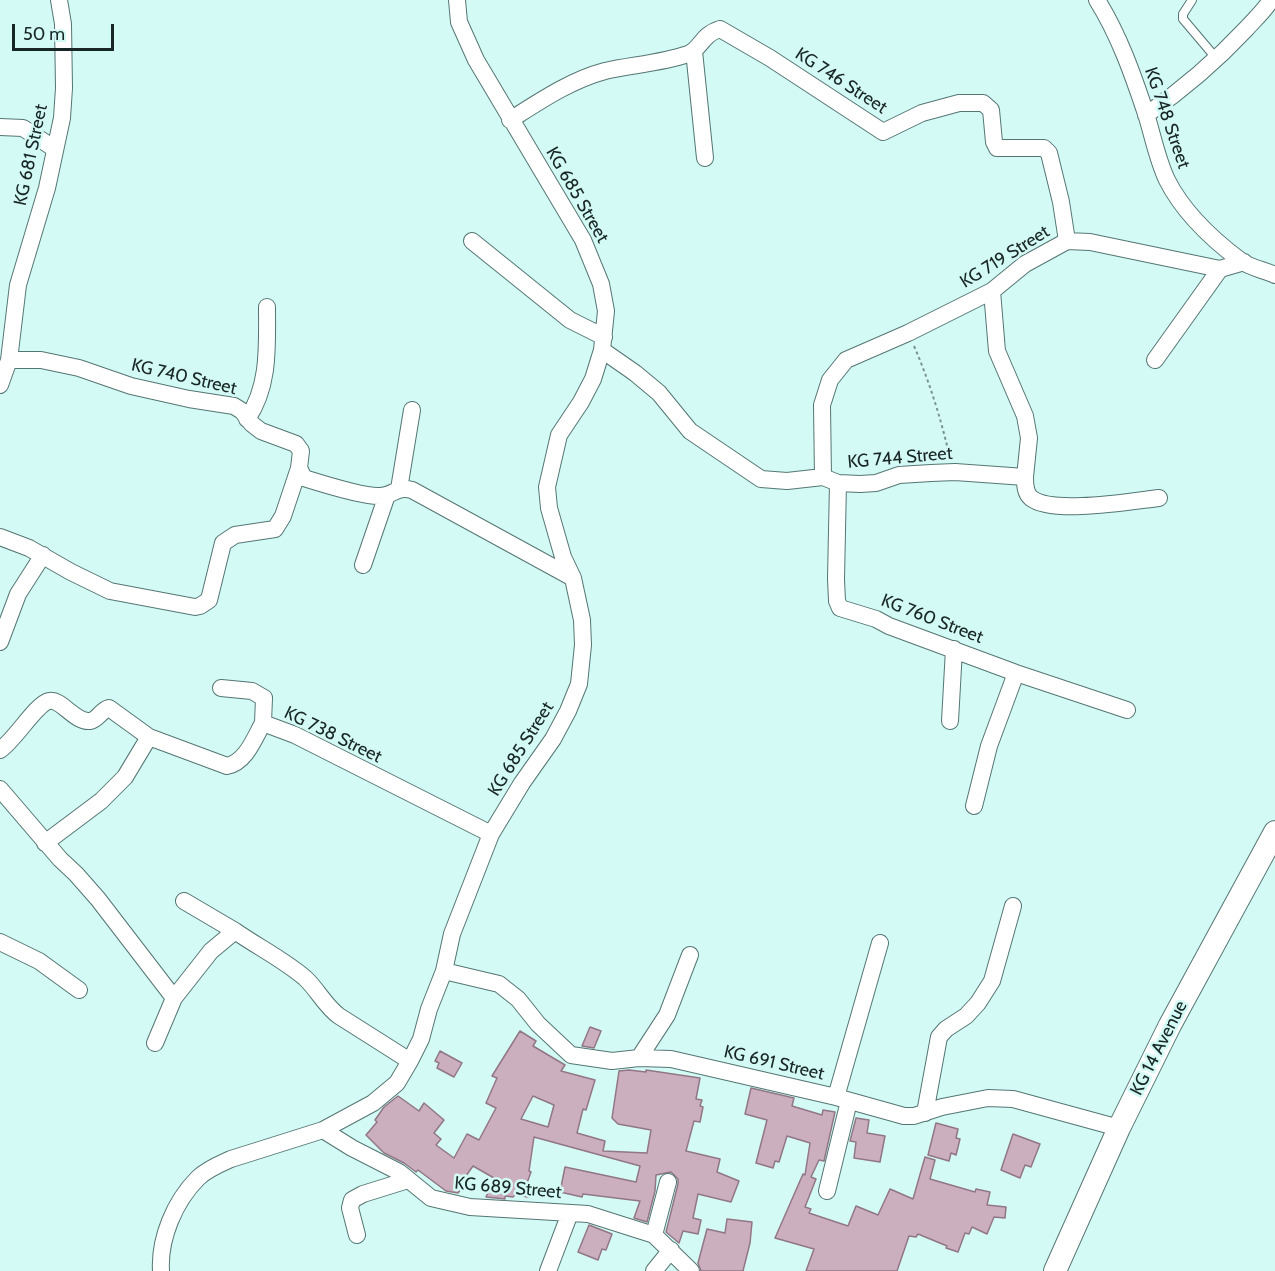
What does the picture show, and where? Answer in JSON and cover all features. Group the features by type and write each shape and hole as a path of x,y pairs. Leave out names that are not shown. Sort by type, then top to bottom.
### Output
{"main road":[{"name":"KG 14 Avenue","path":"1055,1271 1119,1128 1170,1025 1275,832"}],"street":[{"name":"KG 681 Street","path":"0,385 9,360 18,285 47,188 62,118 63,24 59,0"},
{"name":"KG 685 Street","path":"161,1271 162,1248 169,1226 182,1197 200,1176 231,1159 323,1130 373,1103 397,1083 421,1039 429,1009 444,971 452,934 491,834 522,783 553,739 579,684 584,645 582,620 573,578 563,557 549,508 547,487 559,435 593,379 603,344 606,311 601,284 583,240 510,120 472,50 459,22 457,0"},
{"path":"1146,115 1174,95 1216,58 1271,0"},
{"name":"KG 748 Street","path":"1104,3 1129,66 1168,182 1196,220 1244,262 1275,275"},
{"name":"KG 746 Street","path":"510,120 579,80 694,51 702,39 720,29 770,58 882,132 922,113 959,103 987,105 991,110 994,142 997,148 1044,148 1049,153 1061,202 1066,241"},
{"path":"694,51 705,158"},
{"path":"0,127 23,128 55,149"},
{"name":"KG 744 Street","path":"472,241 603,344 659,393 690,431 760,479 788,482 831,480 860,484 876,483 899,475 955,472 1025,477"},
{"name":"KG 719 Street","path":"831,480 822,405 830,380 846,360 908,333 992,291 1025,264 1066,241 1090,242 1220,269 1244,262"},
{"path":"1155,360 1220,269"},
{"path":"992,291 997,351 1025,416 1029,438 1025,488 1030,498 1051,506 1068,507 1159,498"},
{"path":"247,419 258,400 266,364 267,307"},
{"name":"KG 740 Street","path":"9,360 41,360 79,368 131,386 234,406 261,431 296,444 301,451 299,468"},
{"path":"363,565 393,492 412,410"},
{"path":"299,468 304,478 373,496 412,490 573,578"},
{"path":"0,537 43,555 110,591 195,607 200,606 209,600 223,543 235,535 275,529 284,516 299,468"},
{"name":"KG 760 Street","path":"831,480 836,579 839,605 845,610 860,613 889,627 1016,673 1127,710"},
{"path":"0,642 18,594 43,555"},
{"path":"950,721 954,649"},
{"path":"974,806 988,746 1016,673"},
{"path":"221,688 259,693 264,698 263,723"},
{"name":"KG 738 Street","path":"0,750 15,738 41,705 54,700 79,718 88,721 94,720 104,709 109,708 149,736 227,766 234,764 248,751 263,723 295,735 491,834"},
{"path":"45,843 101,801 125,777 149,736"},
{"path":"0,789 45,843 98,899 174,998"},
{"path":"184,901 236,931 306,979 330,1010 411,1061"},
{"path":"925,1113 939,1038 946,1029 966,1016 978,1003 992,981 1013,906"},
{"path":"156,1043 174,998 211,951 236,931"},
{"path":"0,942 39,961 79,990"},
{"path":"827,1191 842,1099 880,942"},
{"path":"639,1058 667,1015 690,955"},
{"name":"KG 691 Street","path":"444,971 499,984 518,999 538,1024 571,1055 612,1061 639,1058 671,1059 904,1116 988,1098 1013,1099 1119,1128"},
{"name":"KG 689 Street","path":"323,1130 399,1172 438,1201 470,1207 588,1214 654,1235 691,1271"},
{"path":"357,1235 350,1208 352,1200 363,1194 408,1180"},
{"path":"654,1235 668,1182"},
{"path":"548,1271 570,1213"},
{"path":"654,1271 671,1250"}],"lane":[{"path":"1192,0 1183,14 1183,19 1216,58"}],"path":[{"path":"908,333 930,382 955,472"}],"building":[{"path":"590,1027 601,1031 594,1048 582,1046"},
{"path":"520,1031 536,1041 533,1046 565,1065 561,1071 595,1080 586,1110 583,1109 577,1133 605,1141 603,1151 647,1153 651,1130 618,1124 612,1118 619,1071 646,1072 646,1070 700,1078 696,1099 702,1100 700,1106 703,1107 700,1122 694,1121 686,1151 720,1159 717,1172 739,1181 731,1202 698,1194 693,1218 701,1220 698,1234 683,1231 679,1243 666,1232 678,1184 678,1179 671,1172 656,1175 655,1191 647,1222 634,1218 640,1201 583,1194 582,1197 560,1192 565,1167 636,1182 640,1166 534,1137 529,1171 531,1172 527,1183 530,1184 528,1197 515,1195 505,1196 505,1199 486,1197 494,1178 473,1166 461,1183 464,1185 458,1193 446,1191 418,1170 416,1172 384,1153 366,1135 377,1122 375,1120 384,1107 398,1096 419,1111 424,1103 444,1120 434,1133 441,1139 436,1145 454,1158 467,1134 479,1140 496,1108 486,1103 497,1078 492,1076","holes":["533,1096 554,1105 548,1127 521,1119"]},
{"path":"440,1051 462,1063 454,1077 437,1068 439,1063 435,1061"},
{"path":"751,1088 794,1098 792,1106 822,1115 823,1110 835,1112 824,1161 819,1160 811,1177 816,1179 805,1207 811,1209 809,1213 848,1226 856,1206 878,1215 890,1189 913,1199 925,1157 935,1160 930,1179 975,1192 976,1189 990,1192 987,1205 1006,1207 1005,1218 994,1217 987,1234 972,1227 969,1234 965,1233 958,1252 918,1234 916,1237 909,1236 897,1271 806,1271 814,1249 775,1238 803,1174 805,1175 810,1143 787,1136 779,1162 775,1161 773,1168 756,1163 767,1120 745,1114"},
{"path":"856,1118 869,1120 867,1133 885,1136 880,1162 854,1158 856,1142 850,1141"},
{"path":"936,1123 958,1129 956,1138 960,1139 956,1155 951,1153 949,1161 928,1155"},
{"path":"1013,1134 1040,1144 1031,1167 1025,1165 1020,1178 1001,1170"},
{"path":"727,1219 752,1222 750,1243 743,1271 701,1271 698,1263 707,1229 725,1233"},
{"path":"589,1225 612,1234 606,1250 602,1249 598,1260 578,1252"}]}
